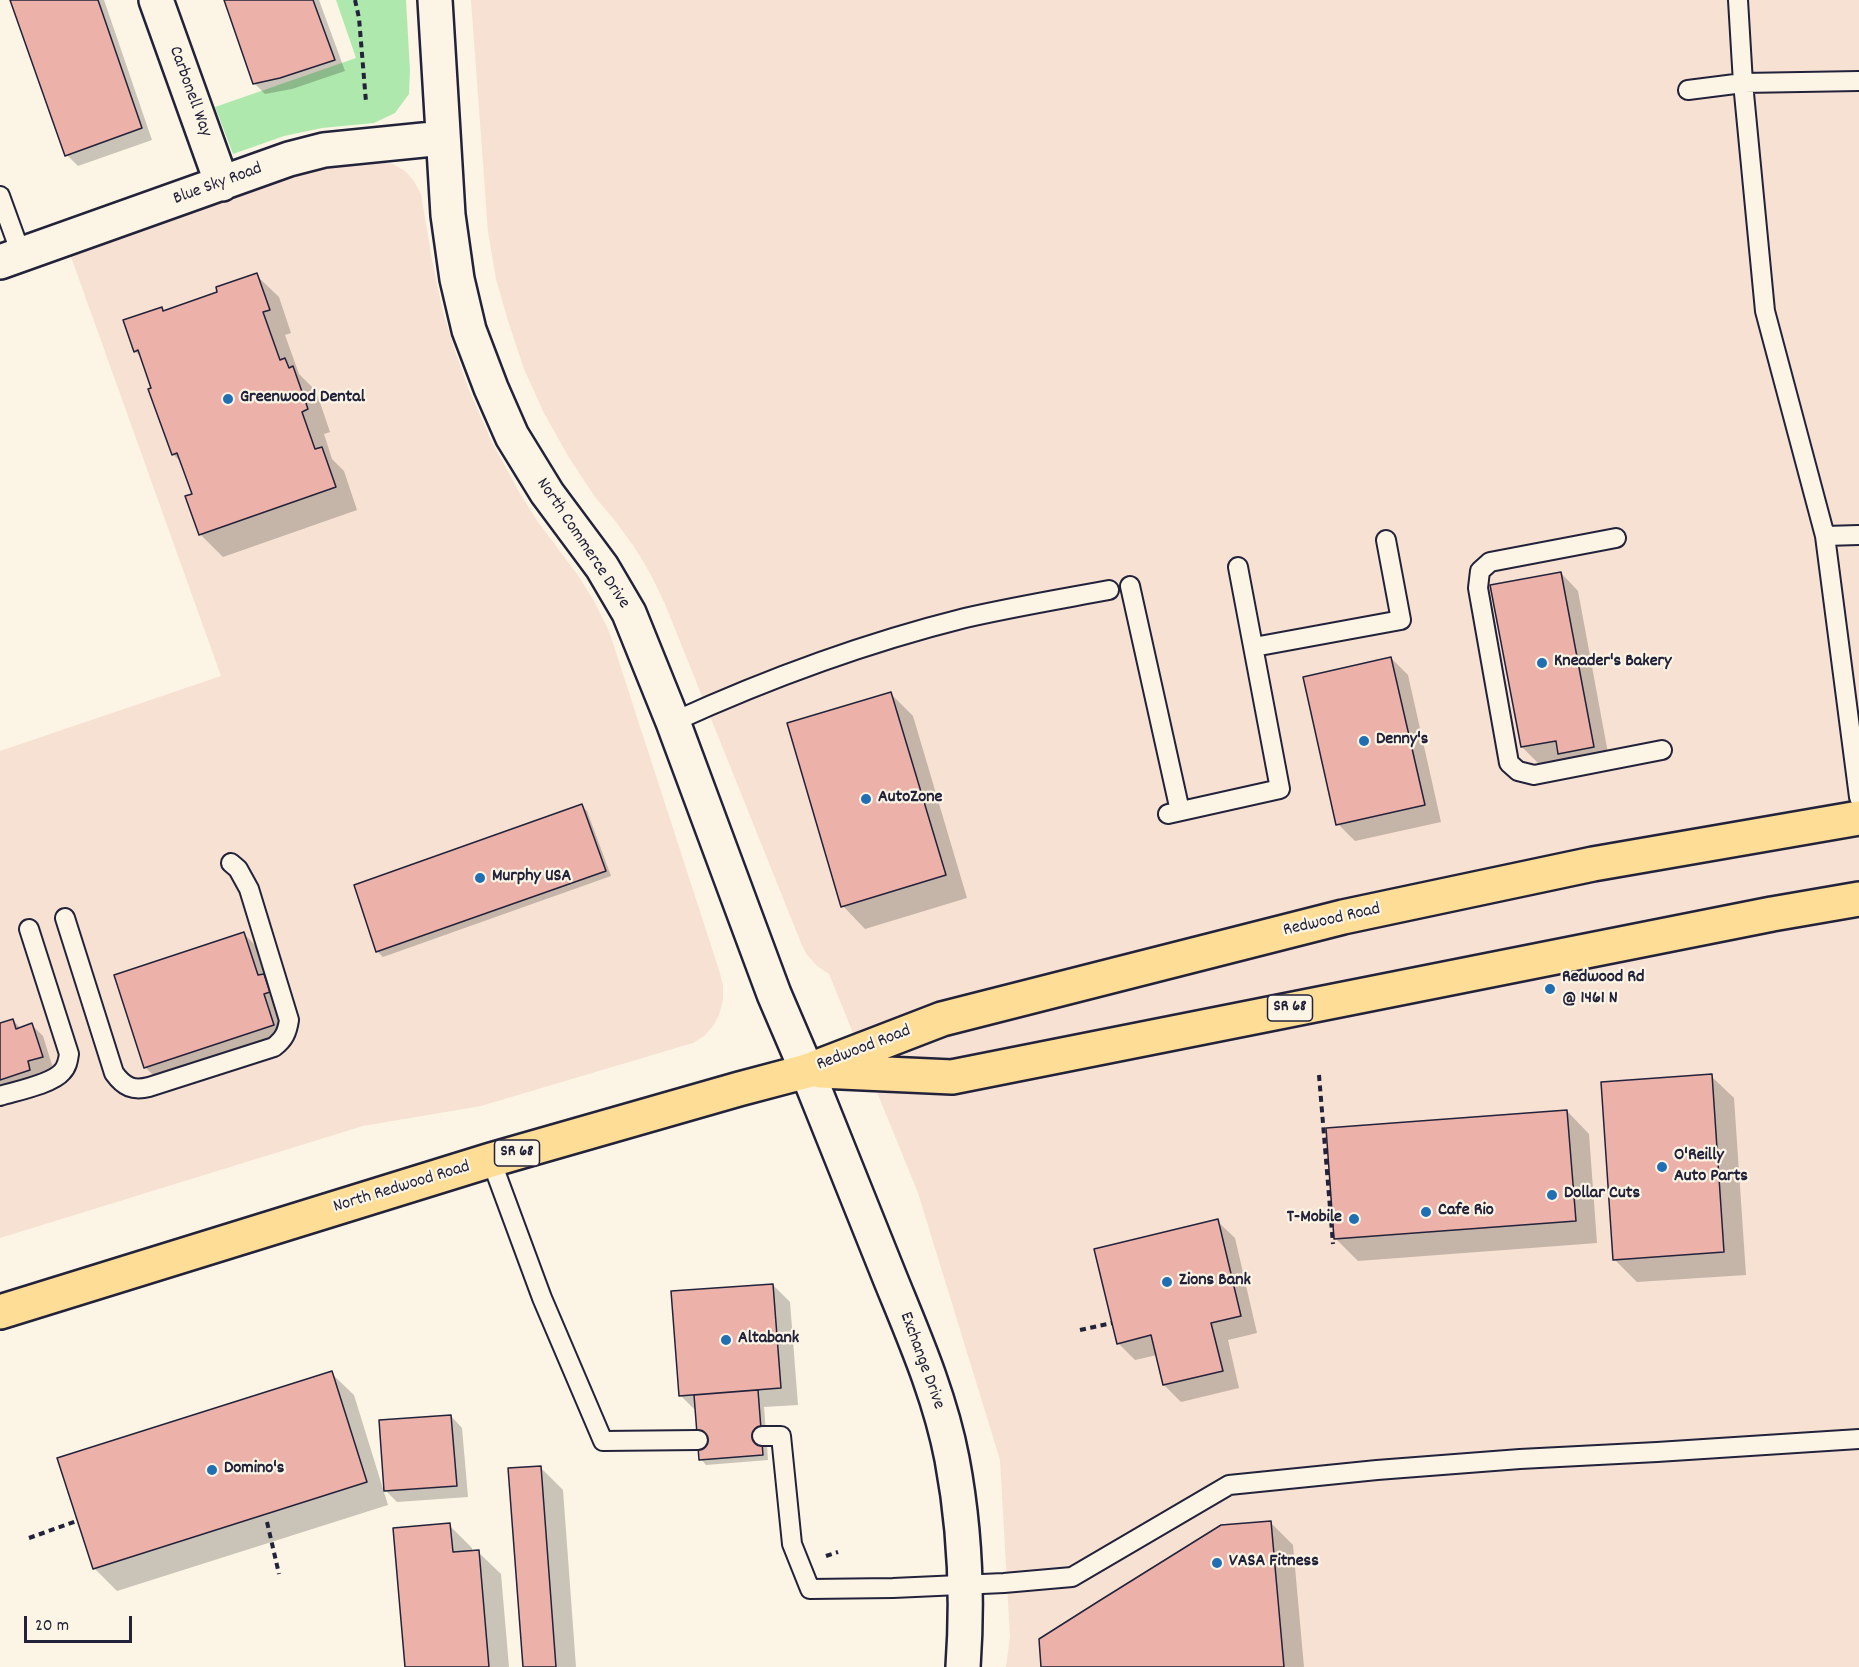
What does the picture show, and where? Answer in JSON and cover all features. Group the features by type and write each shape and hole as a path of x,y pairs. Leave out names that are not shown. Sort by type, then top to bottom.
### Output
{"main road":[{"name":"Redwood Road","path":"807,1071 942,1019 1343,917 1593,864 1859,818"},
{"name":"Redwood Road","path":"807,1071 952,1077 1402,986 1859,899"},
{"name":"North Redwood Road","path":"0,1312 491,1160 807,1071"}],"street":[{"name":"Carbonell Way","path":"156,0 222,184"},
{"name":"North Commerce Drive","path":"435,0 448,215 457,279 469,330 512,436 541,483 602,567 629,613 673,722 770,983 807,1071"},
{"name":"Blue Sky Road","path":"10,258 289,159 324,150 443,138"},
{"name":"Exchange Drive","path":"807,1071 938,1402 961,1512 966,1584 963,1667"}],"lane":[{"path":"1738,0 1743,83 1765,311 1825,536 1859,796"},
{"path":"1688,90 1743,83 1859,81"},
{"path":"0,196 10,258"},
{"path":"1825,536 1859,535"},
{"path":"1616,538 1490,562 1480,571 1478,588 1509,763 1518,771 1534,775 1662,750"},
{"path":"1254,647 1401,620 1386,540"},
{"path":"1130,586 1174,813 1280,789 1238,567"},
{"path":"673,722 715,703 844,653 967,618 1109,590"},
{"path":"65,918 114,1073 120,1082 129,1088 149,1087 274,1047 288,1031 289,1020 249,889 238,869 231,863"},
{"path":"0,1096 54,1079 62,1074 69,1054 29,929"},
{"path":"491,1160 542,1298 603,1441 698,1440"},
{"path":"762,1436 781,1437 792,1544 810,1589 1004,1583 1072,1576 1229,1485 1520,1459 1859,1438"}],"path":[{"path":"355,0 366,102"},
{"path":"1319,1075 1333,1244"},
{"path":"1080,1330 1112,1323"},
{"path":"29,1538 77,1521"},
{"path":"267,1522 279,1575"},
{"path":"823,1557 838,1552"}],"shaded area":[{"path":"471,0 1859,0 1859,1667 1006,1667 1010,1637 1000,1460 918,1193 829,974 807,955 801,943 665,604 635,548 595,497 568,456 544,413 524,369 509,324 496,279 488,232"},
{"path":"379,162 393,164 405,171 421,194 443,312 469,390 492,442 519,492 538,522 577,574 609,631 719,970 723,985 723,1000 719,1015 704,1036 693,1043 481,1106 363,1126 0,1238 0,751 221,676 70,254 288,175 333,165"}],"green space":[{"path":"336,0 406,0 409,94 395,113 374,123 322,128 284,136 233,154 215,107 356,58"}],"building":[{"path":"10,0 98,0 142,128 65,156"},
{"path":"224,0 313,0 335,60 280,78 253,84"},
{"name":"Greenwood Dental","path":"257,273 270,310 263,312 280,360 285,358 289,368 293,366 308,409 302,412 315,449 322,447 336,487 199,535 185,496 192,494 177,453 172,455 148,389 151,388 138,350 134,352 123,320 162,307 163,311 217,292 216,287"},
{"name":"Kneader's Bakery","path":"1561,572 1594,747 1558,754 1556,741 1521,747 1490,585"},
{"name":"Denny's","path":"1391,657 1425,805 1336,825 1303,677"},
{"name":"AutoZone","path":"891,692 946,875 841,907 787,723"},
{"name":"Murphy USA","path":"582,804 606,871 376,952 354,885"},
{"path":"244,932 258,975 264,974 270,992 264,994 274,1025 144,1068 114,975"},
{"path":"13,1019 16,1029 32,1023 43,1057 28,1061 30,1070 0,1080 0,1023"},
{"name":"O'Reilly Auto Parts","path":"1712,1074 1724,1252 1613,1260 1601,1082"},
{"path":"1567,1110 1576,1221 1334,1239 1326,1128"},
{"name":"Zions Bank","path":"1218,1219 1241,1316 1211,1323 1223,1371 1163,1385 1151,1335 1117,1344 1094,1249"},
{"name":"Altabank","path":"773,1284 781,1388 679,1396 671,1291"},
{"path":"332,1371 367,1482 93,1569 57,1458"},
{"path":"758,1390 763,1455 699,1460 694,1395"},
{"path":"451,1415 457,1486 384,1491 379,1420"},
{"path":"541,1466 556,1667 523,1667 508,1468"},
{"name":"VASA Fitness","path":"1271,1521 1284,1667 1041,1667 1039,1639 1221,1525"},
{"path":"450,1523 453,1552 479,1550 489,1667 405,1667 393,1528"}],"place":[{"name":"Greenwood Dental","path":"228,399"},
{"name":"Kneader's Bakery","path":"1542,663"},
{"name":"Denny's","path":"1364,741"},
{"name":"AutoZone","path":"866,799"},
{"name":"Murphy USA","path":"480,878"},
{"name":"Redwood Rd @ 1461 N","path":"1550,989"},
{"name":"O'Reilly Auto Parts","path":"1662,1167"},
{"name":"Dollar Cuts","path":"1552,1195"},
{"name":"Cafe Rio","path":"1426,1212"},
{"name":"T-Mobile","path":"1354,1219"},
{"name":"Zions Bank","path":"1167,1282"},
{"name":"Altabank","path":"726,1340"},
{"name":"Domino's","path":"212,1470"},
{"name":"VASA Fitness","path":"1217,1563"}]}
